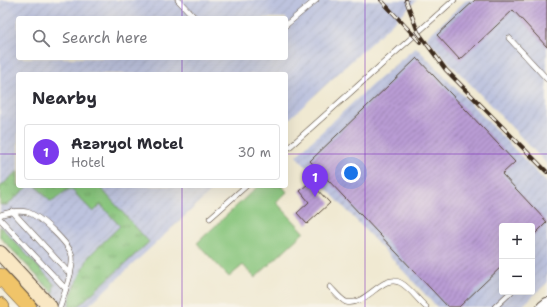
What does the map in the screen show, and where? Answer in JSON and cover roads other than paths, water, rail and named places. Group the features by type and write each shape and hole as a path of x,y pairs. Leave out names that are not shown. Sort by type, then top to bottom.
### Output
{"main road":[{"path":"0,253 50,307"},
{"path":"0,276 29,307"}],"street":[{"path":"542,307 547,303"}],"lane":[{"path":"178,0 193,16"},
{"path":"288,23 316,0"},
{"path":"288,148 454,0"},
{"path":"509,38 547,79"},
{"path":"210,218 244,188"},
{"path":"12,212 70,274"},
{"path":"0,215 12,212 26,212 39,217 70,249 73,258 70,274 60,307"},
{"path":"0,219 65,288"},
{"path":"330,287 343,300 352,304 363,300 386,284 396,282 404,285 426,307"},
{"path":"495,307 508,295"}],"railway":[{"path":"381,0 420,42"},
{"path":"406,0 418,32 446,70 547,172"}],"place":[{"name":"Azəryol Motel","path":"315,197"}]}
